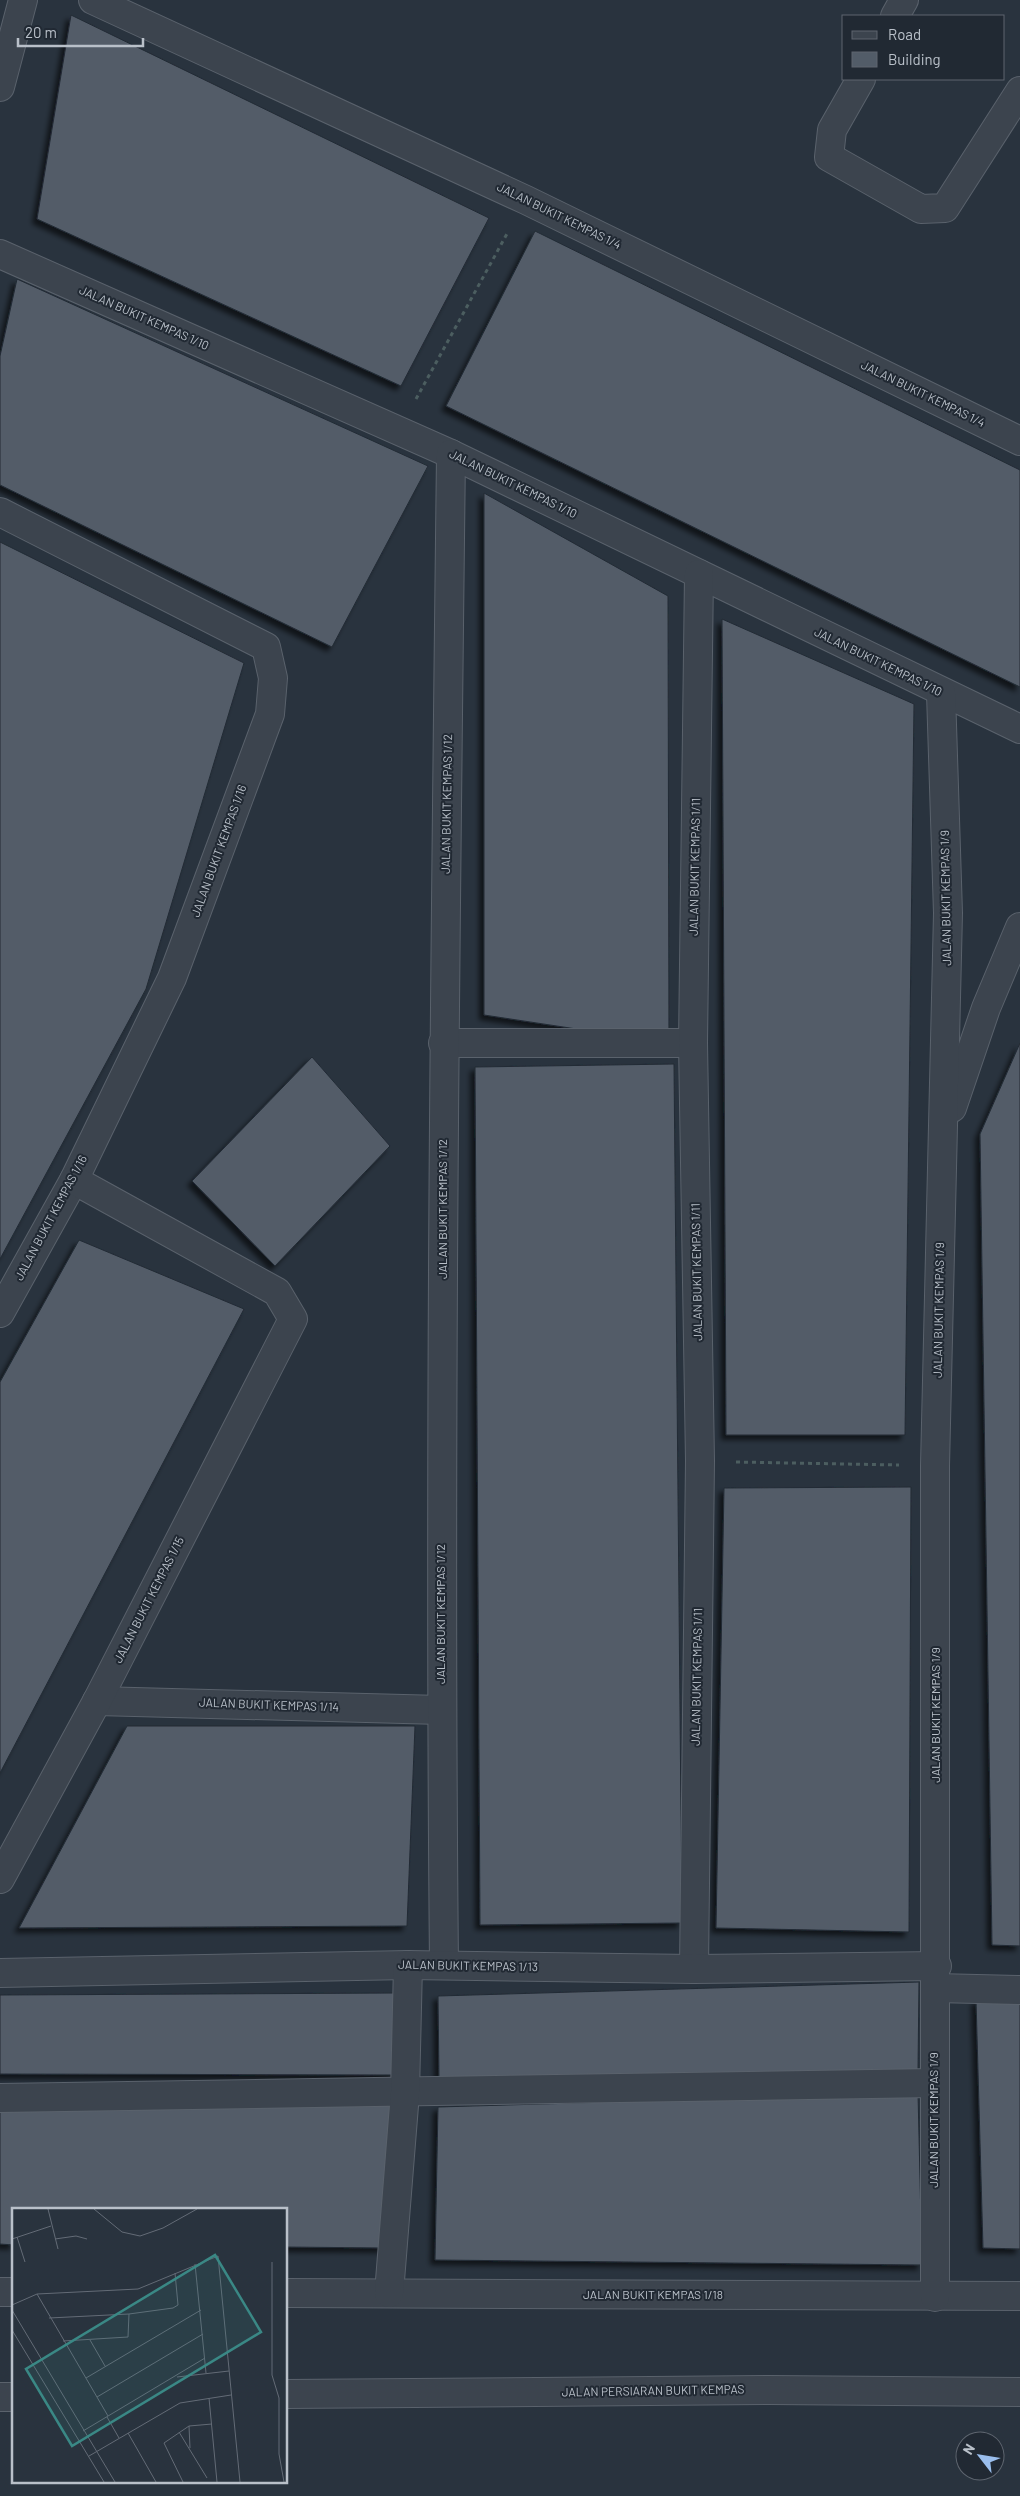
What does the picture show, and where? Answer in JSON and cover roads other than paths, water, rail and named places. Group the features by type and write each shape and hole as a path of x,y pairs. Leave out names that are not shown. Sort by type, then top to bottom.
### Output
{"street":[{"path":"0,87 23,0"},
{"name":"JALAN BUKIT KEMPAS 1/4","path":"93,0 526,200 1020,441"},
{"path":"896,15 904,0"},
{"path":"859,80 832,130 829,156 921,209 945,208 1020,91"},
{"name":"JALAN BUKIT KEMPAS 1/10","path":"0,254 451,454 1020,729"},
{"name":"JALAN BUKIT KEMPAS 1/12","path":"444,1965 441,1710 444,1043 451,454"},
{"name":"JALAN BUKIT KEMPAS 1/16","path":"0,512 266,646 273,678 270,714 172,978 74,1180 0,1313"},
{"name":"JALAN BUKIT KEMPAS 1/11","path":"694,1969 700,1461 693,1043 699,574"},
{"name":"JALAN BUKIT KEMPAS 1/9","path":"935,2297 935,1466 948,913 941,692"},
{"name":"JALAN BUKIT KEMPAS 1/9","path":"943,1133 986,1008 1020,926"},
{"path":"444,1043 693,1043"},
{"name":"JALAN BUKIT KEMPAS 1/15","path":"0,1879 97,1701 293,1319 277,1292 74,1180"},
{"name":"JALAN BUKIT KEMPAS 1/14","path":"97,1701 441,1710"},
{"path":"389,2293 405,2093 408,1965"},
{"name":"JALAN BUKIT KEMPAS 1/13","path":"0,1974 444,1965 694,1969 936,1977 1020,1990"},
{"path":"0,2098 405,2093 934,2083"},
{"name":"JALAN BUKIT KEMPAS 1/18","path":"288,2293 1020,2296"},
{"name":"JALAN PERSIARAN BUKIT KEMPAS","path":"288,2394 770,2390 1020,2392"}]}
